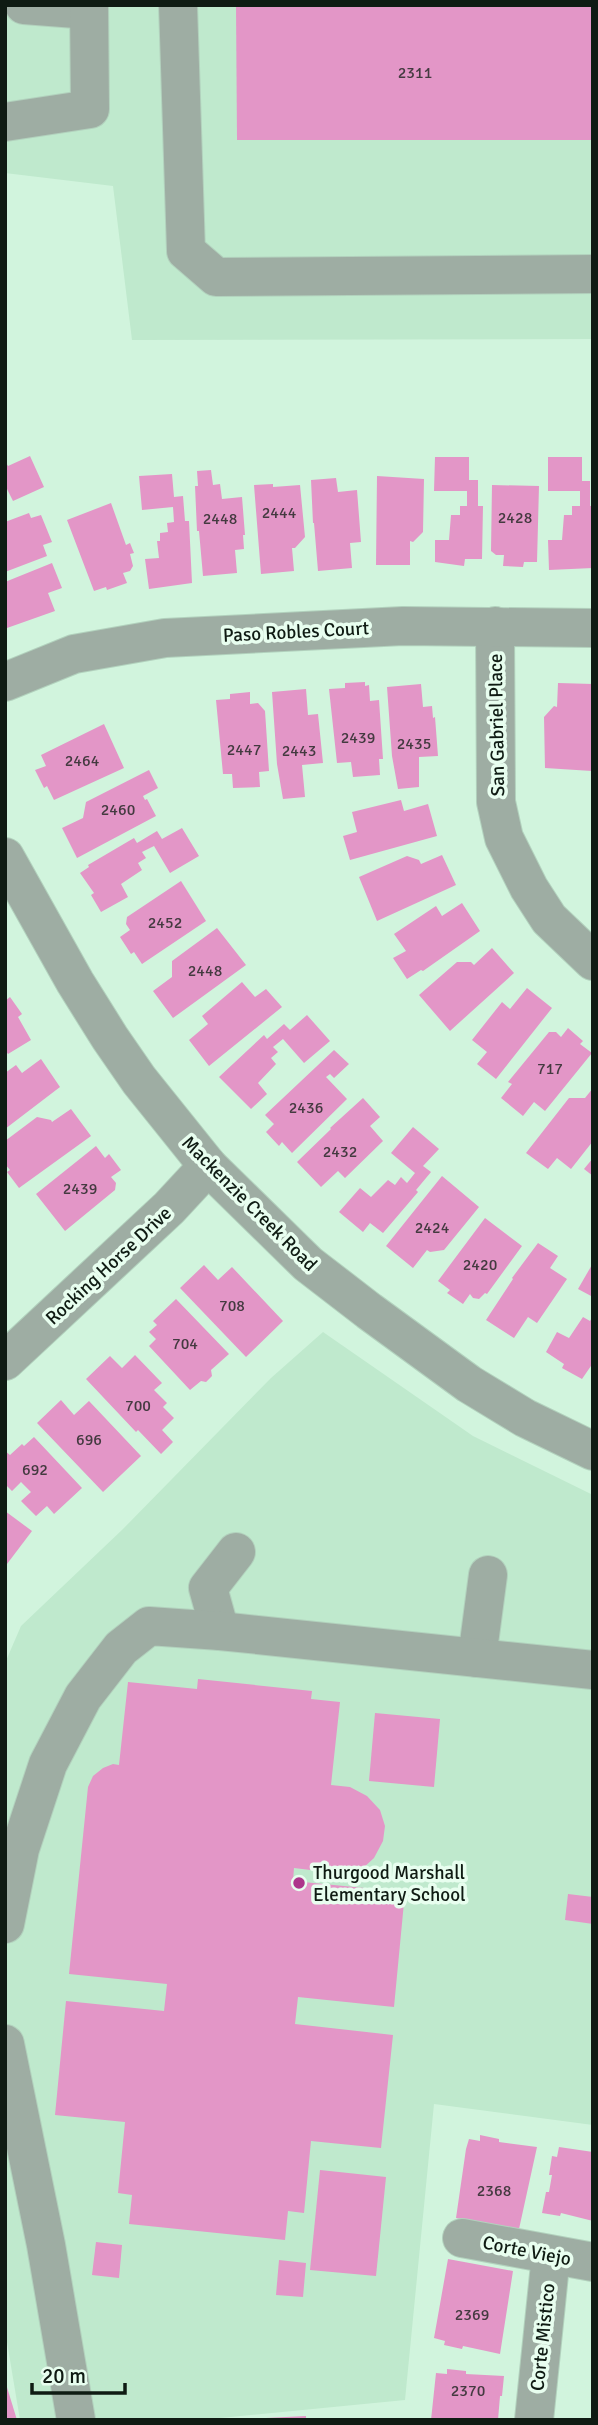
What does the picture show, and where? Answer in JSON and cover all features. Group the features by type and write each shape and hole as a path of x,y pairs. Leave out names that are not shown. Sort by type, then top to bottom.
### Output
{"street":[{"path":"5,122 90,108 89,8 24,5"},
{"path":"178,5 186,251 216,277 593,274"},
{"name":"Paso Robles Court","path":"5,682 74,654 165,638 403,626 593,628"},
{"name":"San Gabriel Place","path":"495,626 496,802 505,838 529,888 549,919 593,961"},
{"name":"Mackenzie Creek Road","path":"5,857 75,982 110,1038 139,1080 208,1166 308,1264 379,1318 469,1384 525,1418 593,1451"},
{"name":"Rocking Horse Drive","path":"5,1361 169,1208 208,1166"},
{"path":"220,1631 208,1588 236,1552"},
{"path":"478,1658 488,1575"},
{"path":"5,1924 20,1849 48,1764 83,1697 121,1648 149,1626 593,1670"},
{"path":"5,2044 46,2245 76,2420"},
{"name":"Corte Viejo","path":"462,2238 593,2262"},
{"name":"Corte Mistico","path":"534,2420 551,2255"}],"shaded area":[{"path":"5,5 593,5 593,339 132,340 113,186 5,173"},
{"name":"Thurgood Marshall Elementary School","path":"323,1332 473,1436 593,1495 593,2125 434,2104 405,2400 200,2420 20,2420 5,2330 5,1663 21,1626 123,1529 271,1378"}],"building":[{"path":"236,5 593,5 593,140 237,140"},
{"path":"30,456 44,487 13,501 5,485 5,461 8,466"},
{"path":"435,457 469,457 469,480 478,480 478,506 483,506 482,559 465,559 464,566 435,562 435,540 449,540 451,515 460,515 460,506 467,506 467,491 434,491"},
{"path":"548,457 582,457 582,481 590,481 590,506 593,506 593,568 549,570 548,540 562,540 564,515 572,515 572,506 580,506 580,491 548,491"},
{"path":"211,470 213,485 220,484 222,499 242,497 244,549 235,550 237,573 203,576 195,486 198,486 197,471"},
{"path":"172,474 174,497 183,496 185,521 189,521 192,583 149,589 145,559 159,558 157,541 160,541 160,533 168,532 167,523 174,522 173,507 142,510 139,476"},
{"path":"377,476 424,479 423,532 413,542 410,541 410,565 376,565"},
{"path":"336,478 338,492 357,490 361,542 350,543 352,568 318,571 311,480"},
{"path":"273,484 273,487 300,485 305,537 292,548 294,571 261,574 254,485"},
{"path":"492,485 539,486 537,562 524,562 523,567 503,566 504,555 496,555 491,551"},
{"path":"111,503 126,545 130,543 134,553 130,554 133,566 130,571 123,573 127,583 94,591 67,520"},
{"path":"29,513 31,518 41,515 52,542 43,545 47,556 5,572 5,522"},
{"path":"52,563 62,588 48,593 55,611 7,628 5,582"},
{"path":"365,682 365,686 369,685 370,701 379,700 383,759 379,759 380,775 353,777 351,762 337,763 329,689 345,688 345,683"},
{"path":"558,683 593,684 592,771 545,768 544,717 554,706 557,707"},
{"path":"421,684 423,707 432,706 433,718 435,717 438,756 419,757 419,787 398,789 392,756 387,687"},
{"path":"306,689 308,715 318,714 323,763 302,765 305,797 283,799 277,764 272,692"},
{"path":"250,692 250,704 258,703 265,711 269,771 259,772 260,787 233,788 232,774 223,774 216,700 230,699 230,694"},
{"path":"104,724 124,768 54,800 35,770 46,766 41,755"},
{"path":"149,770 158,788 143,796 156,816 77,858 62,828 83,818 86,802"},
{"path":"401,800 404,811 428,804 437,836 350,860 343,836 357,832 352,812"},
{"path":"182,828 199,856 170,873 154,846 142,852 146,858 138,863 142,870 121,884 128,897 101,912 91,895 94,893 80,873 89,867 88,865 134,838 137,843 157,831 162,839"},
{"path":"442,855 456,885 377,921 359,877 407,856 419,860 421,864"},
{"path":"181,881 206,921 142,964 134,952 131,954 120,937 130,930 126,924 127,917"},
{"path":"462,903 480,931 423,971 407,979 393,958 406,951 394,934 436,906 442,916"},
{"path":"217,928 246,965 173,1018 153,991 172,977 172,961"},
{"path":"492,948 514,973 450,1031 419,995 457,962 471,962 474,965"},
{"path":"242,982 255,997 266,989 282,1007 209,1066 189,1040 208,1024 202,1016"},
{"path":"527,988 552,1008 496,1079 477,1064 487,1052 472,1040 502,1002 510,1009"},
{"path":"10,997 22,1014 18,1017 31,1040 8,1054 5,1050 5,1001"},
{"path":"307,1015 330,1041 304,1063 283,1039 273,1047 278,1052 271,1058 276,1064 258,1083 267,1094 251,1109 219,1077 264,1035 267,1039 284,1024 290,1030"},
{"path":"568,1028 583,1041 580,1044 592,1053 545,1111 534,1102 523,1116 501,1098 512,1084 508,1082 549,1032 556,1032 561,1037"},
{"path":"334,1050 349,1064 334,1078 330,1074 326,1077 347,1099 292,1153 282,1142 279,1146 266,1132 274,1124 265,1115"},
{"path":"41,1059 60,1087 5,1129 5,1073 16,1065 22,1073"},
{"path":"593,1088 593,1141 571,1169 557,1158 548,1169 526,1153 569,1098 585,1098"},
{"path":"363,1098 380,1117 370,1126 383,1141 345,1178 338,1171 321,1187 297,1162"},
{"path":"71,1109 91,1136 19,1188 7,1172 10,1170 5,1164 5,1141 37,1117 52,1122"},
{"path":"413,1127 439,1149 423,1166 431,1172 416,1190 418,1192 383,1233 370,1223 363,1232 339,1212 360,1188 371,1197 388,1180 395,1185 401,1177 407,1183 415,1173 391,1153"},
{"path":"96,1146 105,1158 109,1154 121,1170 111,1177 116,1183 115,1190 65,1231 36,1194"},
{"path":"593,1158 593,1176 584,1169"},
{"path":"442,1176 479,1207 444,1250 427,1250 413,1268 386,1246"},
{"path":"485,1218 522,1246 487,1294 479,1299 470,1294 463,1304 447,1293 450,1290 438,1281"},
{"path":"538,1243 558,1256 550,1268 567,1279 537,1323 528,1317 514,1338 486,1320"},
{"path":"593,1263 593,1297 578,1289"},
{"path":"204,1265 218,1280 232,1267 283,1321 246,1357 180,1288"},
{"path":"176,1299 229,1354 211,1370 212,1376 206,1382 201,1381 190,1390 149,1346 156,1339 149,1332 157,1325 153,1321"},
{"path":"593,1316 593,1363 582,1379 562,1368 564,1364 546,1352 557,1332 569,1338 583,1317 590,1321"},
{"path":"135,1355 162,1383 154,1390 167,1403 163,1407 174,1418 162,1430 173,1442 161,1454 138,1430 136,1432 86,1379 110,1356 122,1368"},
{"path":"61,1400 74,1415 89,1401 141,1456 103,1492 37,1423"},
{"path":"34,1437 82,1488 54,1514 47,1506 36,1516 21,1501 31,1492 21,1482 12,1491 5,1484 5,1451 10,1455"},
{"path":"5,1511 32,1531 7,1564 5,1562"},
{"path":"198,1679 312,1691 311,1699 340,1702 331,1785 350,1787 367,1796 380,1810 385,1826 383,1841 374,1858 362,1869 343,1874 294,1868 293,1881 405,1892 394,2007 298,1997 295,2024 393,2035 381,2148 311,2141 304,2213 288,2211 285,2240 129,2224 132,2195 118,2193 125,2122 55,2115 66,2001 164,2011 167,1984 69,1974 88,1787 93,1776 103,1768 119,1765 128,1682 197,1689"},
{"path":"375,1713 440,1719 434,1787 369,1781"},
{"path":"568,1894 593,1897 593,1924 565,1920"},
{"path":"480,2135 499,2139 499,2142 537,2147 519,2229 456,2218 466,2149 469,2139 480,2141"},
{"path":"559,2147 593,2152 593,2221 561,2213 560,2216 542,2213 552,2175 549,2175 552,2156 557,2157"},
{"path":"320,2170 386,2177 376,2276 310,2270"},
{"path":"96,2242 122,2245 119,2278 92,2275"},
{"path":"448,2259 513,2271 500,2354 444,2345 445,2341 434,2338"},
{"path":"279,2260 306,2263 303,2297 276,2295"},
{"path":"447,2369 466,2371 466,2374 504,2376 498,2420 431,2420 436,2373 447,2374"},
{"path":"6,2384 17,2420 5,2420"},
{"path":"306,2416 306,2420 266,2420 266,2418"}],"place":[{"name":"Thurgood Marshall Elementary School","path":"299,1883"}]}
